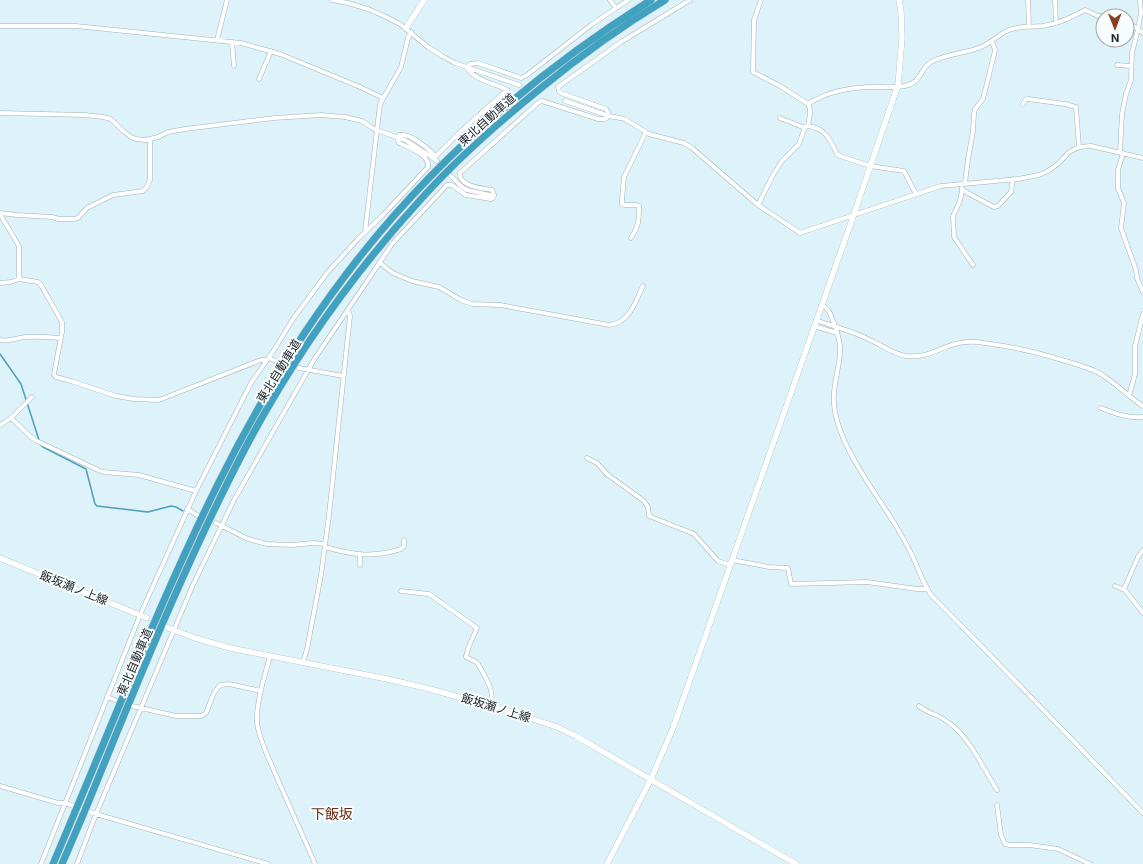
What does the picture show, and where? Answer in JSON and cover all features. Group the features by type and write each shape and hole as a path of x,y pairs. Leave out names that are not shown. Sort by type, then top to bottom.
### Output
{"highway":[{"name":"東北自動車道","path":"53,864 162,602 182,558 250,425 281,370 311,324 342,280 374,240 412,197 469,139 548,72 612,25 651,0"},
{"name":"東北自動車道","path":"62,864 175,594 227,485 250,440 302,353 328,314 361,269 423,196 476,144 527,99 582,56 665,0"}],"street":[{"path":"217,40 227,0"},
{"path":"332,0 368,9 400,24 428,47 442,56 467,67 519,85"},
{"path":"406,28 424,0"},
{"path":"610,0 616,8"},
{"path":"467,67 470,64 478,64 521,78 527,75 571,40 628,0"},
{"path":"608,115 608,111 606,109 561,93 558,87 621,42 690,0"},
{"path":"758,205 782,161 798,144 806,127 810,111 808,104 780,86 753,72 754,20 761,0"},
{"path":"607,864 651,779 673,728 854,214 897,86 902,38 899,0"},
{"path":"1028,0 1029,27"},
{"path":"1055,0 1056,24"},
{"path":"1140,0 1141,12 1132,53 1131,80 1122,114 1118,188 1124,203 1122,228 1136,270 1137,278 1143,292"},
{"path":"808,104 835,91 850,88 904,86 914,83 927,65 936,60 976,49 988,44 1014,28 1056,24 1085,10 1095,15"},
{"path":"0,26 76,26 241,43 280,54 383,98"},
{"path":"1135,27 1143,33"},
{"path":"365,232 380,104 401,67 411,32"},
{"path":"973,265 954,237 953,216 960,203 973,131 974,114 976,108 983,99 994,55 995,50 992,41"},
{"path":"232,42 234,66"},
{"path":"260,79 271,51"},
{"path":"1117,65 1131,66"},
{"path":"398,138 399,135 403,134 410,137 436,156 507,90 476,76 470,72 467,67"},
{"path":"1023,104 1025,100 1028,99 1076,107 1079,146"},
{"path":"494,196 492,190 466,183 460,177 460,173 539,102 542,101 598,119 607,118 608,115"},
{"path":"564,101 625,120 656,136 684,143 692,148 758,205 800,233 941,186 1030,177 1043,173 1059,163 1069,152 1079,146 1091,146 1143,158"},
{"path":"0,113 85,115 104,117 111,119 131,137 141,140 150,139 168,132 185,129 321,115 362,121 371,128 413,145 437,161"},
{"path":"780,118 806,127 818,128 823,131 837,154 840,156 870,166 904,171 916,194"},
{"path":"631,238 636,231 638,224 639,206 625,206 622,204 624,177 646,132"},
{"path":"40,864 140,615 187,509 251,383 297,314 327,273 428,167 429,163 426,159 408,146 399,143 398,138"},
{"path":"0,214 74,219 78,218 87,208 113,195 143,190 146,188 150,180 150,139"},
{"path":"451,176 464,188 494,196"},
{"path":"962,190 994,207 998,206 1011,192 1013,179"},
{"path":"77,864 96,814 174,630 221,526 234,500 308,370 392,244 447,185 452,185 469,196 491,199 494,196"},
{"path":"0,214 19,246 19,279"},
{"path":"380,263 393,272 412,281 439,287 461,300 472,304 509,306 605,325 612,325 627,317 643,286"},
{"path":"0,283 11,282 19,279 38,282 41,285 62,322 54,374 56,377 116,396 134,399 162,400 261,360 268,359 278,362"},
{"path":"822,304 828,309 836,327 840,352 834,393 835,411 840,428 848,447 869,485 899,531 915,561 927,589 932,596 1002,666 1143,813"},
{"path":"303,662 330,516 350,316 348,310"},
{"path":"1129,396 1135,374 1135,346 1143,314"},
{"path":"815,323 849,331 896,353 908,356 929,354 951,344 968,342 1000,345 1027,350 1091,369 1106,377 1143,406"},
{"path":"815,323 837,333"},
{"path":"0,340 14,340 23,337 60,338"},
{"path":"299,368 343,376"},
{"path":"0,425 11,418 32,397"},
{"path":"1101,408 1127,417 1143,417"},
{"path":"11,418 37,441 103,472 139,475 196,491"},
{"path":"587,458 596,463 608,475 644,501 648,507 649,516 696,536 718,561 788,568 791,584 866,582 927,589"},
{"path":"187,509 197,515"},
{"path":"216,523 248,538 267,544 292,545 313,543 360,555 382,554 401,549 404,546 404,540"},
{"path":"1124,589 1143,550"},
{"path":"360,555 360,565"},
{"name":"飯坂瀬ノ上線","path":"0,559 147,618"},
{"path":"1115,586 1124,589 1143,613"},
{"path":"401,592 429,594 478,628 469,646 466,657 478,664 491,688 492,702 490,706"},
{"name":"飯坂瀬ノ上線","path":"166,627 217,645 426,688 557,727 576,736 796,864"},
{"path":"270,656 261,691 258,708 258,724 267,754 315,864"},
{"path":"132,706 176,716 201,716 206,713 214,693 220,685 229,684 261,691"},
{"path":"107,697 115,700"},
{"path":"919,706 924,710 939,716 959,732 975,754 996,790"},
{"path":"0,786 58,803 65,803 96,814 268,864"},
{"path":"997,805 1001,835 1005,844 1029,845 1058,849 1090,864"}],"waterway":[{"path":"0,354 21,384 39,440"},
{"path":"40,444 43,447 86,469 95,504 97,506 148,512 171,506 183,511"}],"tunnel":[{"path":"437,161 451,176"}],"district":[{"name":"下飯坂","path":"332,814"}]}
